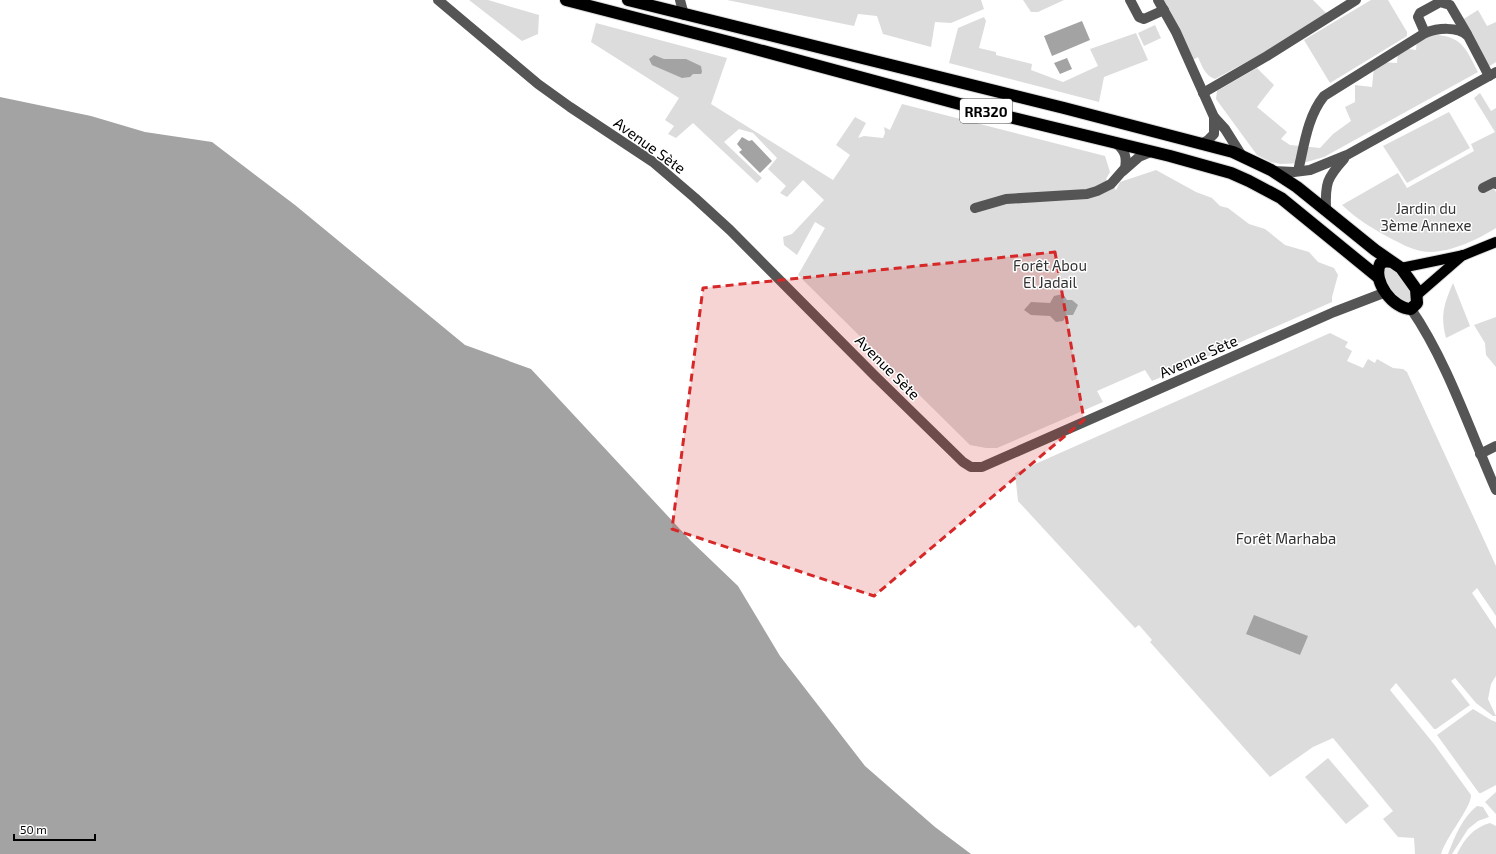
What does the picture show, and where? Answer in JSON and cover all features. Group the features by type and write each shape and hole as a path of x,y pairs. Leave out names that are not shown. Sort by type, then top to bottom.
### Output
{"highway":[{"name":"RR320","path":"566,0 733,42 978,109 1210,167 1249,181 1281,198 1378,277 1386,292 1398,304 1404,308 1411,309"},
{"name":"RR320","path":"628,0 1049,104 1242,156 1271,170 1297,187 1396,265 1412,282 1417,295"},
{"path":"1378,277 1380,264 1385,261 1396,265"},
{"path":"1411,309 1417,303 1417,295"}],"main road":[{"path":"1396,265 1464,255 1496,242"},
{"path":"1417,295 1464,255"}],"street":[{"name":"Avenue Sète","path":"438,0 538,84 570,108 653,162 696,198 730,230 875,376 963,462 971,467 982,467 1334,312 1386,292"},
{"path":"680,0 684,15"},
{"path":"1130,0 1139,17 1144,19 1164,10"},
{"path":"1158,0 1214,117 1225,129 1242,156"},
{"path":"1203,93 1267,56 1356,0"},
{"path":"1271,170 1298,172 1316,168 1347,156 1493,74 1468,36 1450,4 1440,2 1420,13 1418,16 1425,33"},
{"path":"1298,172 1312,118 1319,102 1324,96 1432,30 1450,29 1463,31 1468,36"},
{"path":"1201,144 1214,134 1214,117"},
{"path":"1117,144 1124,151 1126,156 1125,168 1121,173"},
{"path":"975,208 1006,199 1086,194 1105,188 1139,157 1150,152"},
{"path":"1326,210 1325,191 1327,181 1332,172 1347,156"},
{"path":"1483,188 1496,182"},
{"path":"1411,309 1422,324 1437,353 1496,490"},
{"path":"1480,454 1496,446"}],"highlighted area":[{"path":"1055,252 1084,420 874,596 672,529 703,288"}],"green space":[{"path":"469,0 488,0 539,15 538,34 522,41"},
{"path":"727,0 981,0 984,9 951,23 935,22 931,47 883,34 877,16 858,14 854,26"},
{"path":"1023,0 1064,0 1038,12 1031,12"},
{"path":"1162,0 1313,0 1330,17 1215,79 1206,73 1198,57 1191,61"},
{"path":"1371,0 1388,0 1407,32 1407,36 1330,83 1304,40"},
{"path":"1478,10 1487,26 1496,22 1496,62 1488,67 1462,20"},
{"path":"984,17 986,21 979,48 996,52 996,55 1032,64 1031,70 1063,82 1098,66 1090,49 1136,33 1148,60 1104,77 1099,102 949,63 958,28"},
{"name":"Forêt Abou El Jadail","path":"596,23 727,58 711,104 833,180 850,155 836,145 855,117 866,123 858,138 864,136 883,138 885,133 884,127 890,130 902,104 1105,156 1110,172 1106,179 1116,190 1120,182 1156,170 1196,192 1212,198 1220,206 1228,208 1249,224 1265,229 1285,245 1309,252 1318,262 1334,268 1338,275 1332,302 1152,381 1145,370 1097,391 1103,402 997,448 986,448 970,445 798,275 825,228 815,222 797,255 784,245 783,237 792,234 824,200 803,180 787,197 780,193 786,186 768,169 777,158 753,133 739,129 724,142 762,178 757,183 693,123 676,138 668,134 674,126 665,120 679,98 591,42"},
{"path":"1155,25 1161,38 1144,46 1138,33"},
{"path":"1437,35 1446,36 1463,46 1478,72 1324,157 1303,163 1281,164 1271,162 1257,155 1216,99 1217,91 1257,68 1274,85 1257,107 1287,132 1281,139 1290,145 1320,148 1333,134 1351,121 1345,107 1355,102 1355,85 1372,87 1374,67 1381,62 1397,63 1398,51 1403,48 1416,50 1417,39"},
{"name":"Jardin du 3ème Annexe","path":"1480,93 1491,111 1496,108 1496,177 1493,187 1496,192 1496,228 1460,246 1440,251 1421,251 1405,246 1377,231 1342,205 1398,173 1407,188 1474,151 1471,144 1495,132 1474,98"},
{"path":"1449,112 1470,148 1407,183 1383,146"},
{"path":"1382,263 1408,275 1414,307 1386,292"},
{"path":"1453,283 1470,326 1446,338 1443,316 1447,297"},
{"path":"1496,317 1496,367 1486,355 1485,343 1474,325"},
{"name":"Forêt Marhaba","path":"1330,333 1348,342 1345,347 1352,351 1347,361 1363,368 1368,359 1375,363 1377,359 1393,368 1403,369 1407,372 1496,566 1496,616 1477,588 1472,593 1496,629 1496,676 1491,684 1488,699 1496,716 1493,716 1476,703 1455,678 1451,681 1470,705 1434,729 1396,683 1390,690 1434,744 1471,795 1467,806 1441,854 1415,854 1414,838 1398,837 1383,819 1393,811 1333,738 1313,747 1270,777 1150,642 1152,640 1139,625 1135,628 1018,501 1015,473"},
{"path":"1473,709 1496,722 1496,785 1481,793 1479,793 1437,735"},
{"path":"1328,758 1369,806 1346,824 1305,777"},
{"path":"1496,792 1496,814 1485,802"},
{"path":"1477,806 1483,807 1489,817 1478,821 1468,829 1452,854 1448,854 1456,834 1463,822"},
{"path":"1490,823 1496,826 1496,854 1457,854 1470,834"}],"shaded area":[{"path":"1082,21 1090,40 1052,56 1044,36"},
{"path":"654,55 664,59 686,59 701,66 702,72 701,74 693,74 690,77 682,78 652,65 649,59"},
{"path":"1067,58 1072,69 1060,74 1054,63"},
{"path":"0,97 91,116 145,132 212,142 295,205 465,345 531,369 691,541 738,586 780,656 865,766 935,827 971,854 0,854"},
{"path":"742,137 749,141 752,140 772,161 760,173 739,152 742,150 737,144"},
{"path":"1063,294 1067,300 1072,300 1078,305 1073,315 1067,315 1063,321 1056,322 1050,316 1031,315 1024,310 1031,302 1050,303 1054,296"},
{"path":"1254,615 1308,636 1300,655 1246,634"}]}
